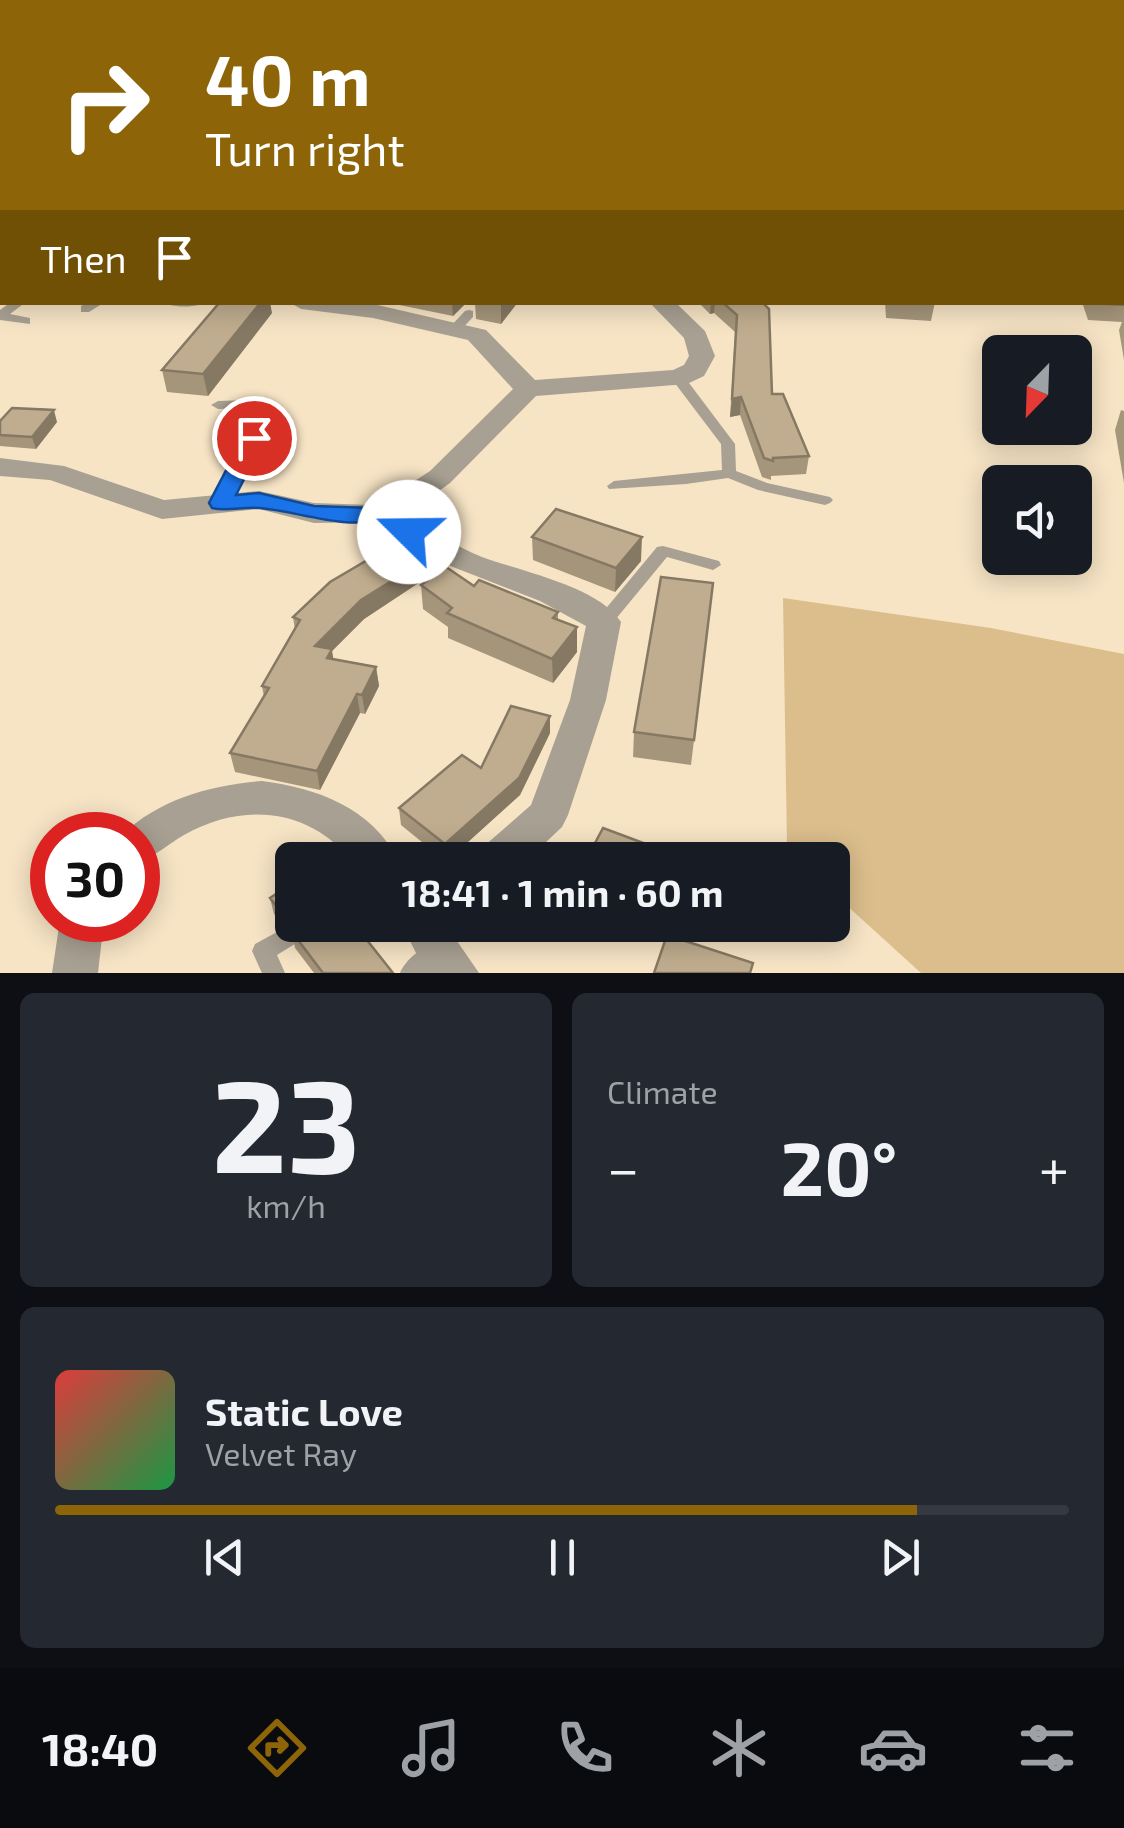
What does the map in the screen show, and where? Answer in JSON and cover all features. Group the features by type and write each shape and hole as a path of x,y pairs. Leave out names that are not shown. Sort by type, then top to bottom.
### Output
{"street":[{"path":"325,305 373,311 470,313 476,335 528,389"},
{"path":"0,466 54,472 162,510 259,500 314,513 372,515 391,511 440,477 528,389 678,378 695,370 702,356 696,336 664,305"},
{"path":"391,511 415,538 473,567 585,606 604,622 588,700 548,815 518,842"},
{"path":"160,826 222,800 282,797 322,808 365,842"},
{"path":"74,973 79,942"}],"lane":[{"path":"85,310 94,305"},
{"path":"0,316 26,321"},
{"path":"678,378 728,444 729,473"},
{"path":"218,404 247,404 265,412 237,476 220,503"},
{"path":"614,486 656,479 705,480 729,473 764,488 825,500"},
{"path":"604,622 663,551 714,565"},
{"path":"274,973 263,952 278,942"}],"shaded area":[{"path":"783,598 991,628 1124,654 1124,973 921,973 850,908 850,842 787,842"}],"building":[{"path":"217,305 259,305 203,374 162,370"},
{"path":"725,305 765,305 769,309 772,394 783,394 809,456 773,461 764,458 741,397 732,399 737,315"},
{"path":"12,408 54,410 32,437 0,435 0,421"},
{"path":"556,509 642,537 616,568 532,537"},
{"path":"388,548 422,562 361,600 315,646 332,649 327,658 376,667 362,695 357,694 317,771 230,753 269,688 262,686 300,620 293,617 330,582"},
{"path":"446,567 474,586 479,580 558,612 553,618 577,627 552,659 447,613 452,608 421,585"},
{"path":"661,577 713,583 694,740 634,732"},
{"path":"511,706 550,716 519,778 447,842 399,808 462,755 481,768"},
{"path":"603,828 641,842 596,842"},
{"path":"300,942 368,942 393,973 323,973"},
{"path":"665,942 688,942 753,963 750,973 654,973"}],"route":[{"path":"254,438 220,503 259,500 314,513 372,515 391,511 409,532"}]}
